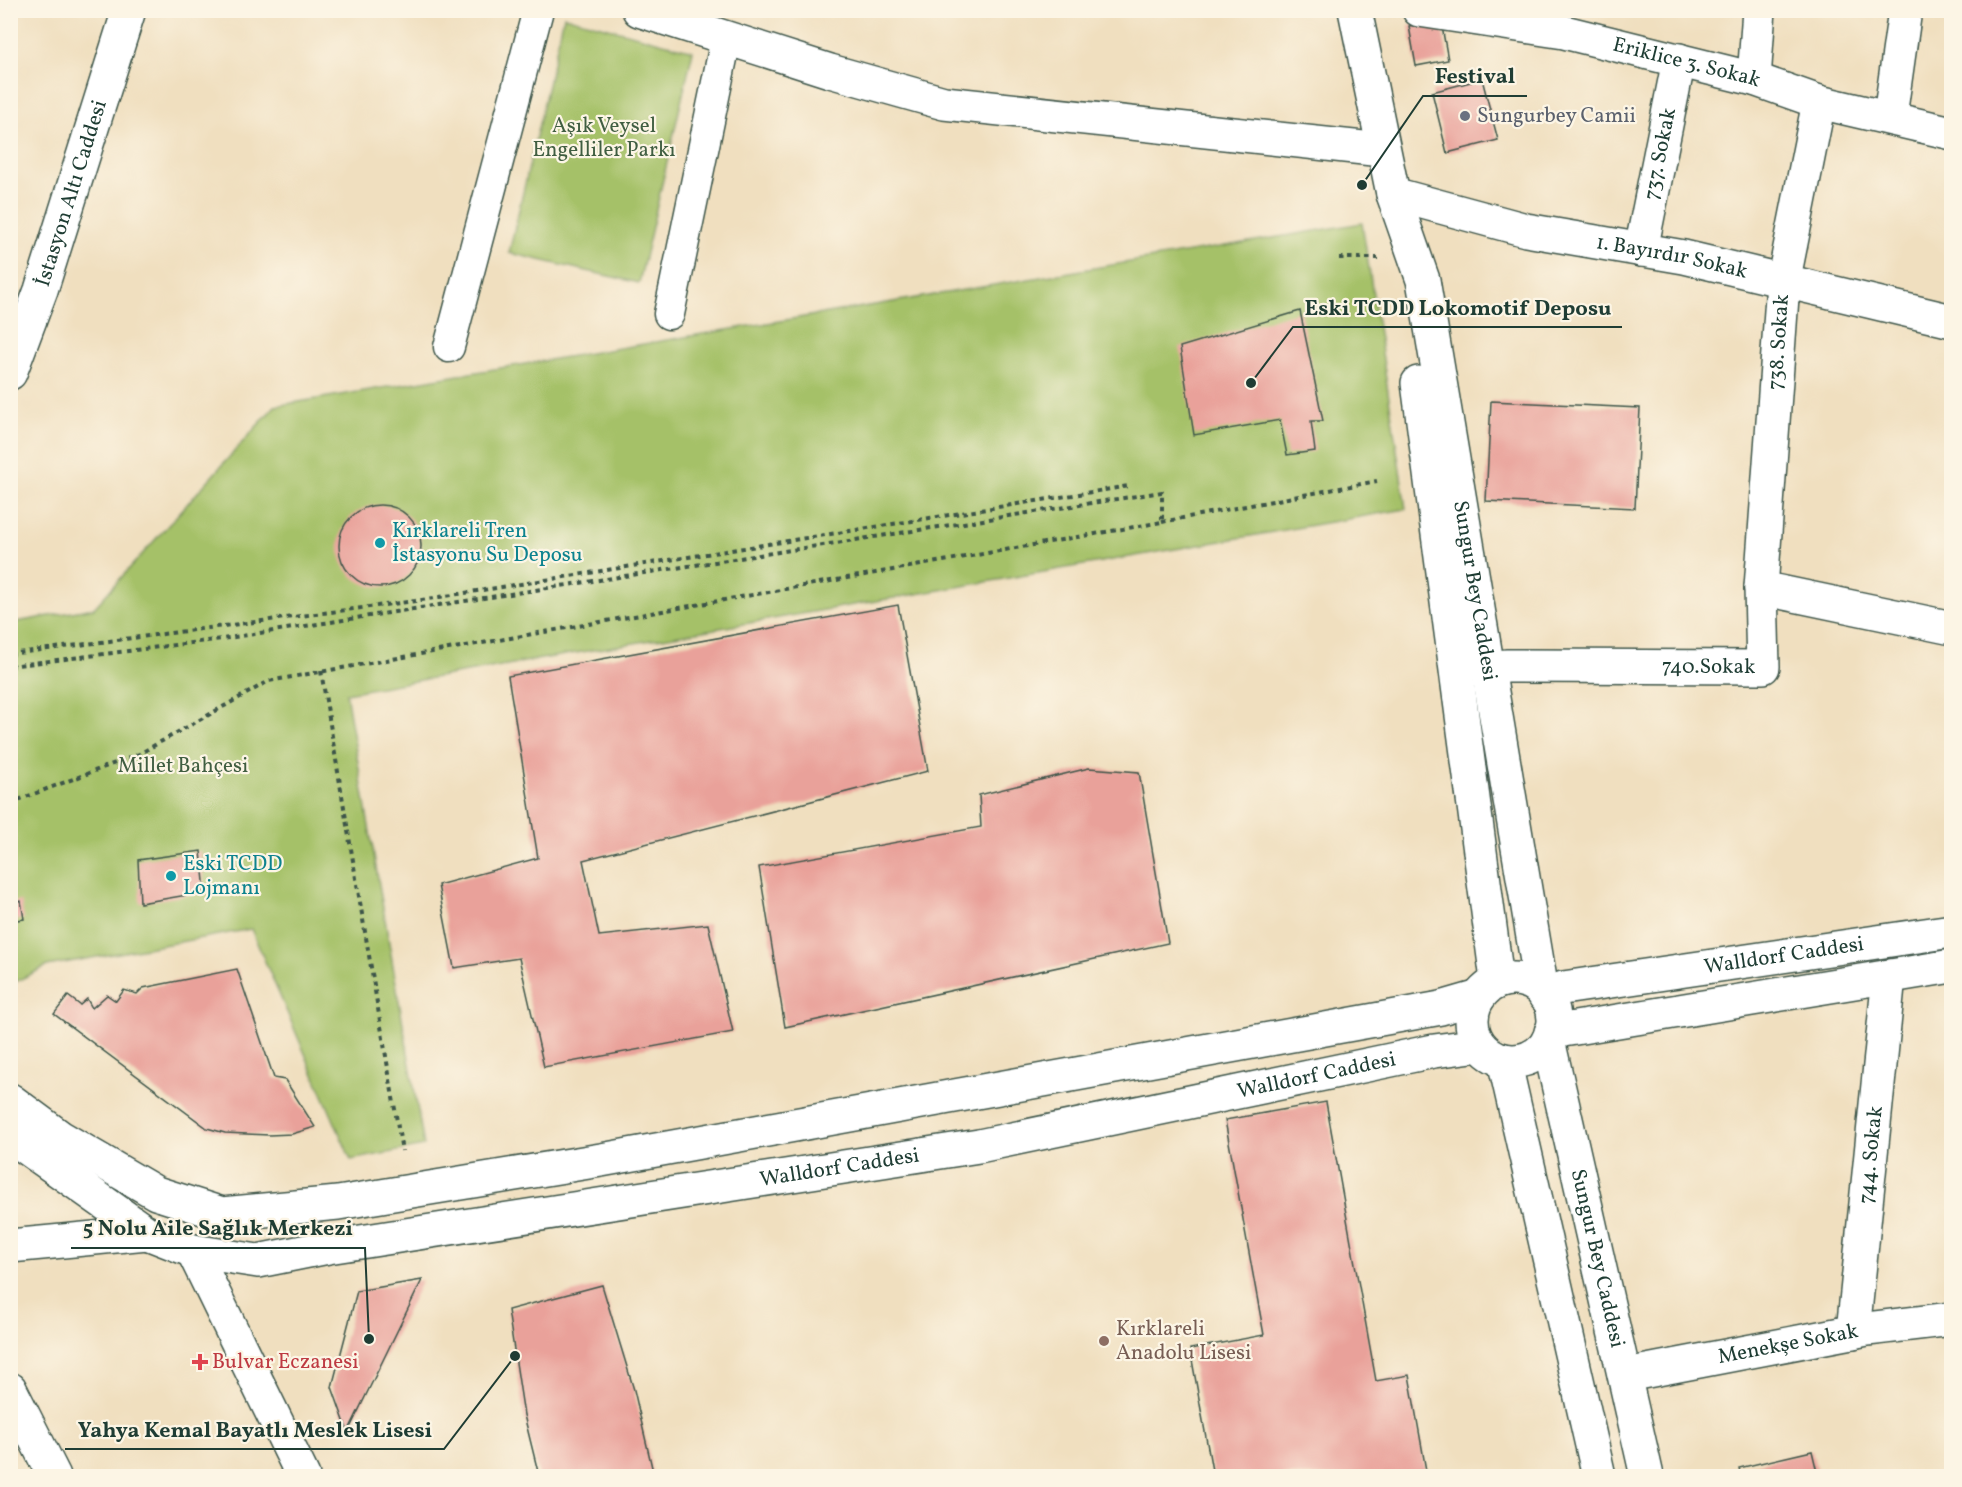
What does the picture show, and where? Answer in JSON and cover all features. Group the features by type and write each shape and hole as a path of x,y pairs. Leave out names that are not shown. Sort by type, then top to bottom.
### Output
{"street":[{"name":"İstasyon Altı Caddesi","path":"10,373 41,290 129,10"},
{"path":"449,347 538,10"},
{"path":"639,10 726,39 944,103 1382,150"},
{"name":"Sungur Bey Caddesi","path":"1355,10 1382,150 1393,194 1423,280 1487,670 1544,994"},
{"name":"Eriklice 3. Sokak","path":"1419,10 1564,21 1678,60 1754,80 1819,102 1890,116 1952,132"},
{"path":"1754,80 1759,10"},
{"path":"1890,116 1905,10"},
{"path":"669,314 726,39"},
{"name":"737. Sokak","path":"1641,250 1678,60"},
{"name":"738. Sokak","path":"1761,588 1783,283 1819,102"},
{"name":"Sungur Bey Caddesi","path":"1393,194 1488,989"},
{"name":"1. Bayırdır Sokak","path":"1393,194 1527,230 1684,257 1783,283 1952,321"},
{"path":"1761,588 1952,628"},
{"name":"740.Sokak","path":"1487,670 1506,666 1763,667 1761,588"},
{"name":"Walldorf Caddesi","path":"1544,994 1563,988 1952,931"},
{"name":"Walldorf Caddesi","path":"1550,1036 1952,966"},
{"name":"744. Sokak","path":"1853,1332 1889,976"},
{"path":"1492,1052 1528,1058 1550,1036 1552,1010 1544,994 1521,980 1488,989 1474,1008 1472,1021 1492,1052 1599,1476"},
{"name":"Walldorf Caddesi","path":"10,1100 60,1137 156,1193 222,1214 338,1203 601,1160 1441,1008 1488,989"},
{"name":"Sungur Bey Caddesi","path":"1550,1036 1647,1476"},
{"name":"Walldorf Caddesi","path":"147,1233 193,1251 258,1261 328,1247 967,1148 1434,1051 1492,1052"},
{"path":"10,1136 147,1233"},
{"path":"10,1246 147,1233"},
{"path":"193,1251 303,1476"},
{"name":"Menekşe Sokak","path":"1626,1375 1853,1332 1952,1319"},
{"path":"10,1389 54,1476"}],"path":[{"path":"1340,258 1376,256 1404,283"},
{"path":"10,803 139,754 269,681 1162,522 1377,481"},
{"path":"10,654 415,602 1129,486"},
{"path":"10,666 222,639 1162,492 1162,522"},
{"path":"321,671 402,1151"}],"green space":[{"name":"Aşık Veysel Engelliler Parkı","path":"564,16 693,51 639,283 509,253"},
{"name":"Millet Bahçesi","path":"1362,223 1406,509 346,693 424,1146 351,1160 251,929 47,966 11,984 11,623 94,608 275,406"}],"building":[{"path":"1441,21 1448,60 1416,66 1409,26"},
{"name":"Sungurbey Camii","path":"1482,79 1498,140 1447,153 1432,92"},
{"path":"1300,311 1323,421 1311,421 1315,451 1287,455 1280,420 1194,435 1180,347"},
{"path":"1491,401 1640,408 1635,508 1486,501"},
{"name":"Kırklareli Tren İstasyonu Su Deposu","path":"380,505 396,508 409,517 418,530 421,546 418,562 409,575 396,584 380,587 364,584 351,575 342,562 339,546 342,530 351,517 364,508"},
{"path":"898,605 928,771 583,860 599,936 708,924 733,1032 544,1067 519,958 454,968 438,885 538,858 508,676"},
{"path":"1089,768 1139,772 1168,943 785,1027 759,867 981,827 979,795"},
{"name":"Eski TCDD Lojmanı","path":"201,851 205,892 140,903 138,860"},
{"path":"21,901 24,919 10,921 10,903"},
{"path":"237,969 274,1078 285,1080 315,1127 292,1134 269,1135 225,1133 207,1128 54,1014 68,996 80,1005 87,999 92,1008 107,995 116,1001 124,990 137,994 143,988"},
{"path":"1326,1102 1376,1381 1409,1375 1427,1476 1213,1476 1190,1349 1264,1335 1225,1120"},
{"path":"422,1280 348,1432 332,1387 357,1291"},
{"path":"602,1285 634,1390 654,1476 539,1476 524,1415 508,1310"},
{"path":"1812,1451 1818,1476 1741,1476 1739,1468"}],"place":[{"name":"Sungurbey Camii","path":"1465,116"},
{"name":"Festival","path":"1362,185"},
{"name":"Eski TCDD Lokomotif Deposu","path":"1251,383"},
{"name":"Kırklareli Tren İstasyonu Su Deposu","path":"380,543"},
{"name":"Eski TCDD Lojmanı","path":"171,876"},
{"name":"5 Nolu Aile Sağlık Merkezi","path":"369,1339"},
{"name":"Kırklareli Anadolu Lisesi","path":"1104,1341"},
{"name":"Yahya Kemal Bayatlı Meslek Lisesi","path":"515,1356"},
{"name":"Bulvar Eczanesi","path":"200,1362"}]}
